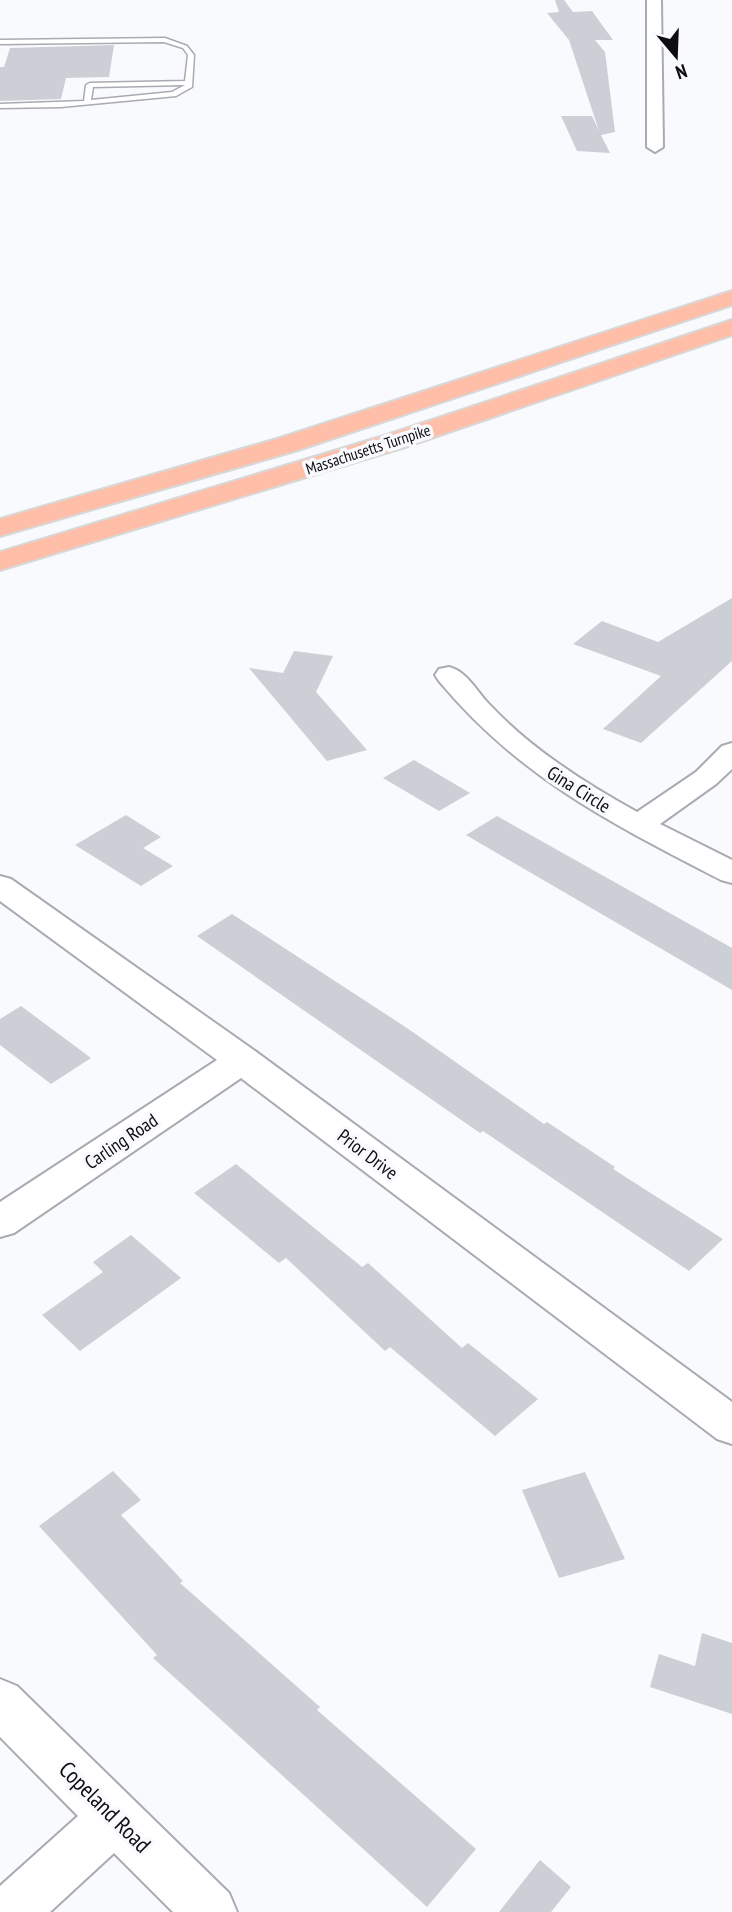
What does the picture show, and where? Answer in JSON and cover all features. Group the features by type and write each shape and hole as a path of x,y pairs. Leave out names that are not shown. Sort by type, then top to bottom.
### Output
{"highway":[{"name":"Massachusetts Turnpike","path":"0,528 302,440 732,298"},
{"name":"Massachusetts Turnpike","path":"0,561 357,453 732,327"}],"street":[{"path":"653,0 654,147"},
{"name":"Gina Circle","path":"449,675 473,707 501,734 558,778 638,825 732,873"},
{"path":"638,825 706,778 732,752"},
{"name":"Prior Drive","path":"0,886 242,1060 732,1426"},
{"name":"Carling Road","path":"0,1222 242,1060"},
{"name":"Copeland Road","path":"0,1703 210,1912"},
{"path":"11,1912 115,1817"}],"lane":[{"path":"0,42 165,40 177,43 189,51 186,90 173,94 87,103 0,106"},
{"path":"87,103 90,85 188,83"}],"building":[{"path":"555,0 564,0 573,12 592,11 613,40 595,40 605,52 615,132 601,135 610,153 577,151 561,116 592,116 599,131 569,40 547,13 559,12"},
{"path":"114,45 109,77 66,78 61,99 0,101 0,67 4,67 10,48"},
{"path":"732,598 732,661 641,743 603,729 661,676 573,644 602,621 658,642"},
{"path":"294,651 333,656 316,692 367,750 327,761 249,668 283,673"},
{"path":"414,760 470,793 439,811 383,778"},
{"path":"126,815 161,837 143,848 173,866 141,886 75,845"},
{"path":"497,816 732,948 732,990 466,835"},
{"path":"232,914 407,1028 544,1124 547,1122 615,1167 613,1169 723,1239 689,1271 483,1131 480,1133 197,936"},
{"path":"21,1006 91,1058 51,1084 0,1045 0,1019"},
{"path":"236,1164 362,1267 368,1263 462,1348 468,1343 538,1399 495,1436 390,1347 385,1351 286,1258 279,1263 194,1193"},
{"path":"131,1235 181,1278 80,1351 42,1315 103,1272 93,1262"},
{"path":"113,1471 141,1500 121,1515 183,1581 180,1583 320,1707 317,1710 476,1849 427,1907 153,1658 157,1655 39,1526"},
{"path":"585,1472 625,1559 559,1578 522,1490"},
{"path":"702,1633 732,1643 732,1714 650,1687 659,1654 695,1666"},
{"path":"540,1860 571,1887 551,1912 499,1912"}]}
